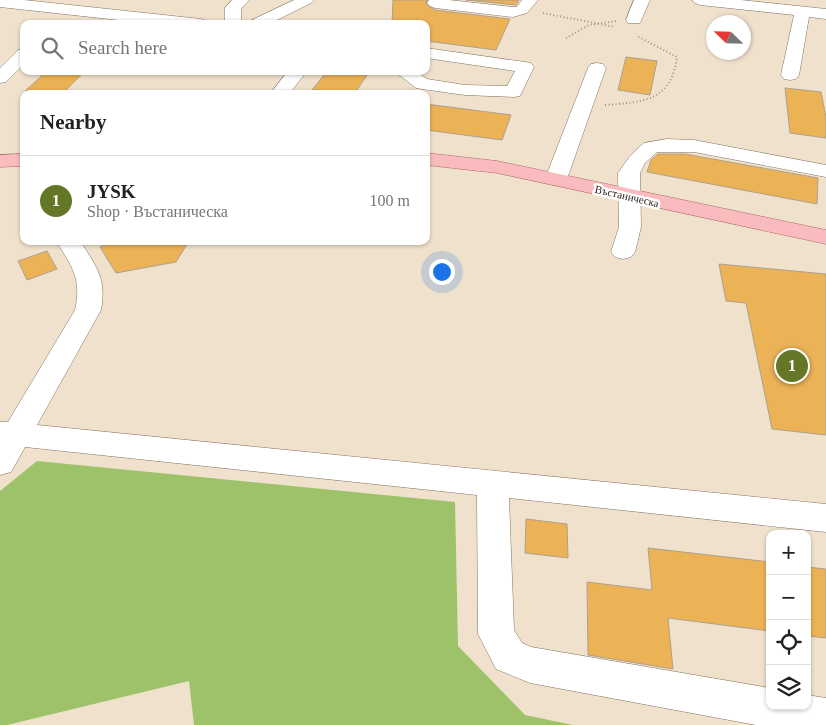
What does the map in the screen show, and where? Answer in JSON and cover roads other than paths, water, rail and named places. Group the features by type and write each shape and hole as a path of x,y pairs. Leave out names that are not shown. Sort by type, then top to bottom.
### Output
{"main road":[{"name":"Въстаническа","path":"430,159 497,167 826,238"},
{"path":"0,161 20,160"}],"street":[{"path":"113,15 115,6 124,0"},
{"path":"233,20 233,8 241,0"},
{"path":"264,20 306,0"},
{"path":"633,27 642,0"},
{"path":"700,0 752,3 826,14"},
{"path":"0,2 162,20"},
{"path":"435,3 513,12 526,5"},
{"path":"790,75 803,11"},
{"path":"78,20 95,13"},
{"path":"409,75 422,84 464,90 514,92 525,67 430,54"},
{"path":"0,78 20,58"},
{"path":"556,180 597,68"},
{"path":"282,90 295,75"},
{"path":"623,252 630,227 629,173 637,160 651,147 667,145 694,146 826,171"},
{"path":"0,462 9,433 88,310 92,296 91,280 70,245"},
{"path":"9,433 826,518"},
{"path":"493,483 496,634 510,656 530,665 826,718"}],"place":[{"name":"JYSK","path":"792,366"}]}
